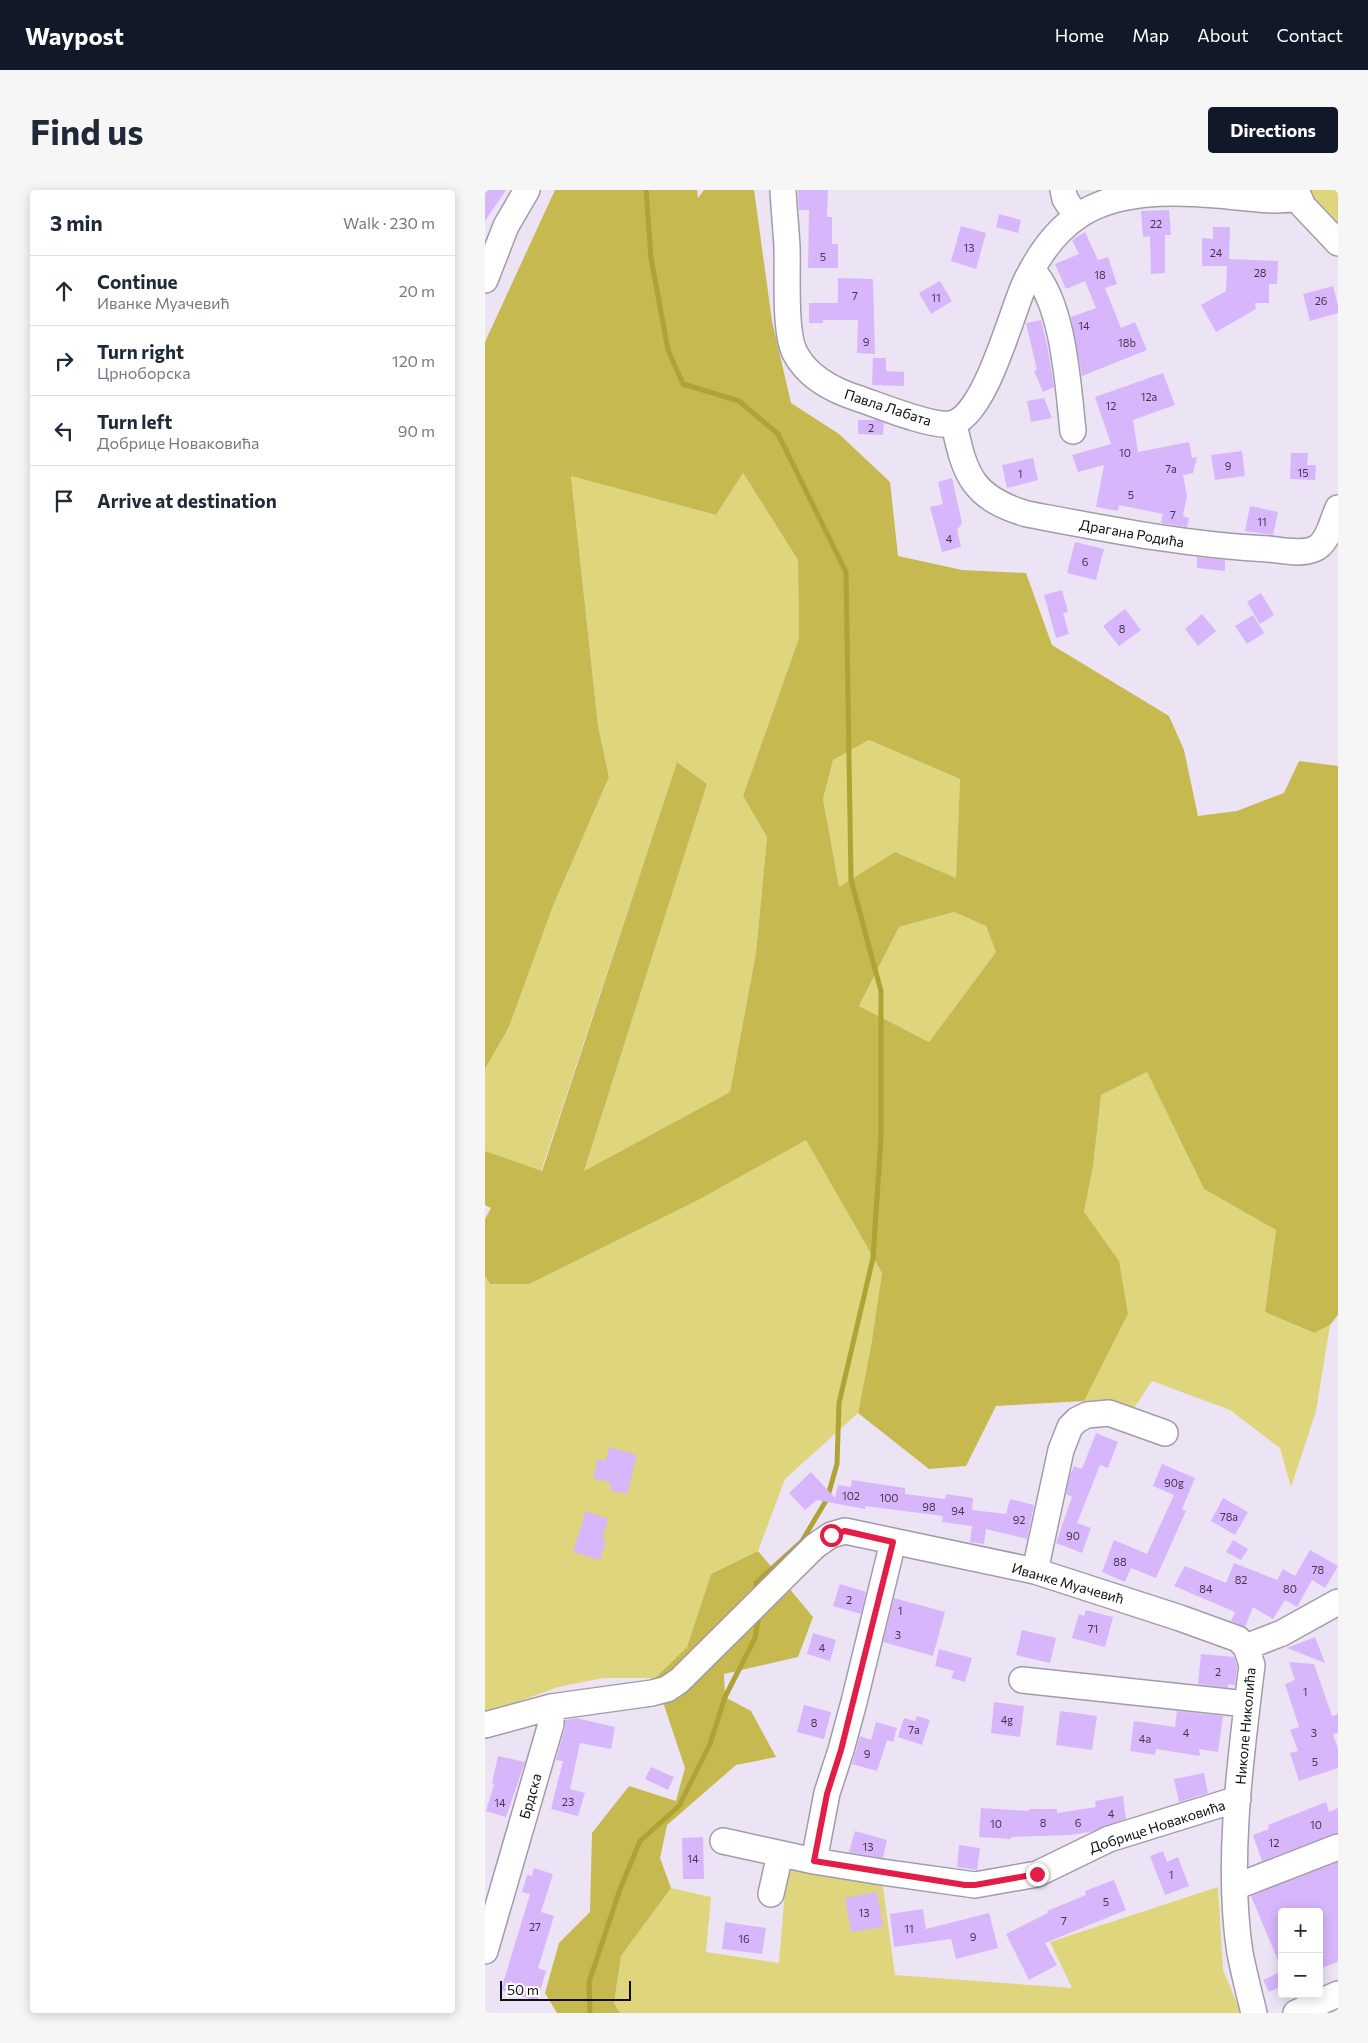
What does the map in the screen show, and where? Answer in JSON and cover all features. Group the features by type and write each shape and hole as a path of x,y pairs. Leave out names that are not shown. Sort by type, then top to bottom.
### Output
{"street":[{"path":"485,280 506,226 527,190"},
{"name":"Павла Лабата","path":"783,190 788,310 794,351 801,363 824,383 841,393 913,417 942,424 953,424"},
{"path":"1063,190 1065,199 1077,217"},
{"path":"953,424 962,420 969,413 988,380 1024,285 1051,242 1077,217 1107,201 1121,197 1215,194 1284,200 1297,194 1303,206 1338,243"},
{"path":"1033,270 1042,279 1059,328 1065,354 1073,431"},
{"name":"Драгана Родића","path":"953,424 959,449 974,484 993,500 1008,508 1027,514 1175,541 1237,548 1303,551 1315,549 1321,545 1325,540 1338,508"},
{"path":"1035,1571 1061,1450 1070,1427 1077,1420 1093,1414 1109,1414 1165,1433"},
{"name":"Иванке Муачевић","path":"551,1707 652,1693 667,1689 679,1681 815,1546 836,1532 855,1532 893,1542 1035,1571 1180,1618 1238,1640 1246,1647"},
{"path":"814,1861 825,1798 844,1741 893,1542"},
{"path":"1246,1647 1282,1633 1338,1602"},
{"name":"Николе Николића","path":"1246,1647 1252,1665 1238,1799 1235,1887 1241,1953 1254,2013"},
{"path":"1022,1680 1247,1704"},
{"path":"485,1725 551,1707"},
{"name":"Брдска","path":"485,1950 551,1724 551,1707"},
{"name":"Добрице Новаковића","path":"723,1841 814,1861 975,1885 1037,1874 1109,1839 1238,1799"},
{"path":"1235,1887 1338,1847"},
{"path":"771,1894 779,1854"},
{"path":"1296,2013 1338,1994"}],"shaded area":[{"path":"555,190 697,190 698,198 704,190 754,190 772,321 791,403 839,434 890,482 898,556 962,570 1026,573 1052,645 1169,716 1184,750 1198,816 1237,811 1284,793 1299,761 1338,766 1338,1315 1330,1325 1314,1333 1265,1312 1276,1230 1204,1189 1147,1072 1101,1095 1093,1167 1084,1212 1119,1261 1128,1314 1084,1401 996,1406 966,1466 929,1469 858,1413 882,1273 806,1140 698,1200 529,1284 490,1284 485,1276 485,1219 491,1208 485,1205 485,1151 542,1171 677,762 707,784 584,1171 730,1092 756,953 767,837 743,796 799,638 798,560 743,473 716,515 571,476 598,726 609,777 553,906 509,1027 485,1069 485,342","holes":["869,740 960,779 956,878 895,852 839,887 823,799 833,760","954,912 986,926 996,952 929,1042 859,1006 899,927"]},
{"path":"1307,190 1338,190 1338,232"},
{"path":"743,473 798,560 799,638 743,796 767,837 756,953 730,1092 584,1171 707,784 677,762 541,1171 485,1151 485,1069 509,1027 553,906 609,777 598,726 571,476 716,515"},
{"path":"869,740 960,779 956,878 895,852 839,888 823,799 833,760"},
{"path":"954,912 986,926 996,952 929,1042 859,1006 899,927"},
{"path":"1147,1072 1204,1189 1276,1230 1265,1312 1313,1333 1330,1325 1316,1411 1291,1487 1280,1448 1230,1410 1152,1381 1124,1423 1084,1401 1128,1314 1084,1212 1093,1167 1101,1095"},
{"path":"806,1140 882,1273 858,1413 785,1479 758,1551 711,1574 687,1647 655,1678 603,1678 558,1687 485,1714 485,1276 490,1284"},
{"path":"758,1551 813,1617 798,1657 724,1674 725,1697 751,1711 776,1757 736,1765 667,1825 660,1858 671,1888 621,1956 614,2003 620,2013 557,2013 545,1993 559,1943 590,1912 592,1833 629,1786 676,1801 685,1768 655,1678 687,1647 711,1574"},
{"path":"787,1866 882,1880 895,1975 1072,1988 1050,1942 1218,1887 1223,1970 1241,2013 620,2013 614,2003 621,1956 671,1888 711,1897 706,1952 779,1963"}],"building":[{"path":"485,190 506,190 485,221"},
{"path":"798,190 828,190 827,217 832,217 832,244 838,244 838,268 808,268 809,210 799,210"},
{"path":"1169,210 1171,235 1165,235 1165,273 1151,274 1150,236 1143,237 1141,211"},
{"path":"999,214 1021,220 1018,233 996,227"},
{"path":"961,226 986,233 976,269 951,261"},
{"path":"1213,227 1230,227 1229,259 1278,261 1277,284 1269,284 1269,303 1255,303 1256,309 1216,332 1201,305 1226,291 1227,266 1202,266 1202,238 1213,239"},
{"path":"1085,232 1098,260 1108,257 1117,284 1105,288 1121,328 1135,322 1147,350 1082,376 1071,317 1096,308 1085,281 1066,289 1055,264 1079,254 1072,240"},
{"path":"838,278 873,279 875,354 857,353 858,320 823,320 823,323 809,323 809,303 838,303"},
{"path":"940,281 952,301 931,314 919,293"},
{"path":"1333,286 1338,313 1310,321 1303,294"},
{"path":"1041,320 1054,387 1043,392 1034,371 1037,370 1026,323"},
{"path":"873,358 886,358 886,371 904,372 904,386 872,385"},
{"path":"1163,373 1175,405 1133,420 1138,452 1189,442 1192,458 1197,457 1193,473 1183,475 1187,496 1183,516 1189,518 1187,527 1161,523 1163,514 1119,505 1118,511 1096,507 1104,465 1078,472 1072,455 1111,444 1095,397"},
{"path":"1044,398 1052,418 1031,422 1027,401"},
{"path":"858,420 877,420 884,423 883,435 858,434"},
{"path":"1242,451 1245,476 1215,480 1211,455"},
{"path":"1291,453 1308,453 1307,465 1316,465 1315,480 1290,479"},
{"path":"1033,458 1038,480 1007,488 1002,465"},
{"path":"952,478 962,523 957,530 961,547 942,552 930,507 943,504 938,482"},
{"path":"1250,506 1278,512 1273,535 1245,531"},
{"path":"1075,542 1104,549 1096,580 1067,573"},
{"path":"1197,557 1225,560 1225,571 1197,568"},
{"path":"1062,590 1068,612 1063,613 1069,634 1056,638 1044,595"},
{"path":"1261,593 1274,615 1260,624 1247,602"},
{"path":"1125,609 1141,630 1119,646 1103,626"},
{"path":"1202,614 1216,631 1198,646 1185,629"},
{"path":"1253,615 1264,633 1247,644 1235,626"},
{"path":"1096,1433 1118,1442 1108,1468 1100,1465 1077,1523 1091,1528 1082,1553 1056,1543 1072,1497 1066,1494 1070,1475 1074,1466 1082,1469"},
{"path":"609,1447 637,1455 627,1494 610,1490 611,1483 593,1478 598,1459 605,1461"},
{"path":"1162,1464 1195,1478 1182,1509 1186,1511 1156,1578 1131,1568 1125,1582 1102,1572 1114,1540 1147,1554 1174,1495 1153,1486"},
{"path":"811,1472 835,1498 838,1485 851,1487 852,1480 905,1488 905,1494 945,1499 946,1494 973,1498 972,1510 1006,1514 1010,1499 1034,1505 1027,1539 986,1529 984,1544 970,1542 972,1526 942,1522 943,1516 865,1506 865,1509 817,1500 805,1510 789,1493"},
{"path":"1223,1498 1248,1512 1235,1535 1211,1521"},
{"path":"586,1511 608,1519 602,1538 606,1539 600,1560 573,1552"},
{"path":"1233,1540 1248,1549 1241,1560 1226,1552"},
{"path":"1310,1550 1338,1566 1325,1588 1312,1580 1297,1607 1285,1600 1273,1619 1253,1607 1245,1627 1231,1621 1235,1612 1174,1586 1185,1566 1226,1583 1234,1563 1277,1580 1283,1569 1295,1576"},
{"path":"840,1584 866,1592 861,1614 833,1606"},
{"path":"894,1598 945,1612 933,1656 883,1642"},
{"path":"1086,1610 1113,1617 1105,1647 1072,1638 1079,1614 1084,1616"},
{"path":"1022,1630 1056,1638 1050,1663 1016,1655"},
{"path":"813,1633 836,1640 830,1661 807,1654"},
{"path":"1315,1637 1325,1663 1287,1648"},
{"path":"939,1649 972,1658 965,1682 951,1678 954,1671 935,1666"},
{"path":"1201,1654 1234,1657 1237,1666 1235,1685 1228,1684 1228,1688 1198,1684"},
{"path":"1289,1662 1314,1664 1332,1716 1338,1714 1338,1733 1333,1734 1338,1749 1338,1768 1299,1781 1290,1753 1298,1751 1290,1730 1299,1727 1285,1684 1295,1680"},
{"path":"994,1702 1024,1706 1020,1737 991,1733"},
{"path":"804,1705 831,1712 824,1739 797,1732"},
{"path":"1060,1711 1097,1716 1092,1750 1056,1745"},
{"path":"1177,1711 1223,1716 1218,1752 1199,1749 1200,1756 1156,1749 1155,1755 1130,1751 1134,1721 1175,1727"},
{"path":"917,1716 930,1720 922,1745 898,1737 904,1718 915,1721"},
{"path":"576,1718 615,1727 611,1749 580,1743 570,1789 585,1793 578,1816 551,1809 563,1761 556,1760 565,1728 565,1720"},
{"path":"876,1722 897,1728 893,1742 887,1740 877,1771 852,1764 860,1736 871,1740"},
{"path":"498,1756 525,1762 506,1817 486,1811 494,1784 492,1783"},
{"path":"651,1767 674,1777 668,1790 645,1779"},
{"path":"1204,1773 1208,1793 1179,1802 1174,1779"},
{"path":"1123,1796 1126,1819 1090,1832 1070,1835 1011,1837 1011,1839 979,1837 981,1808 1029,1811 1029,1809 1057,1809 1057,1813 1096,1807 1095,1801"},
{"path":"1326,1802 1329,1812 1338,1808 1338,1833 1262,1861 1253,1835 1269,1829 1268,1825"},
{"path":"855,1831 887,1840 883,1858 849,1852"},
{"path":"703,1837 704,1879 683,1879 682,1838"},
{"path":"959,1845 980,1848 977,1870 957,1867"},
{"path":"1163,1851 1167,1862 1178,1857 1189,1886 1165,1895 1150,1856"},
{"path":"1338,1862 1338,1962 1323,1968 1323,1908 1278,1908 1278,1960 1251,1896"},
{"path":"534,1868 553,1874 541,1912 554,1916 538,1968 546,1971 537,2001 501,1990 530,1894 522,1892 527,1875 532,1876"},
{"path":"1114,1880 1126,1910 1045,1943 1057,1965 1029,1980 1006,1934 1048,1913 1047,1911 1086,1895 1085,1891"},
{"path":"877,1892 883,1927 851,1932 845,1898"},
{"path":"923,1909 926,1929 989,1913 998,1948 956,1959 951,1939 894,1947 890,1914"},
{"path":"725,1922 766,1928 762,1954 722,1949"},
{"path":"1278,1973 1278,1988 1269,1992 1263,1980"}],"waterway":[{"path":"646,190 651,258 668,350 683,384 739,401 778,434 846,572 851,880 881,991 881,1138 873,1258 839,1403 837,1464 827,1499 802,1541 756,1583 757,1593"},
{"path":"590,2013 589,1982 620,1889 640,1841 679,1806 710,1744 725,1697 755,1638 759,1615"}],"route":[{"path":"831,1535 836,1532 855,1532 893,1542 854,1702 824,1803 814,1861 965,1885 975,1885 1037,1874"}]}
